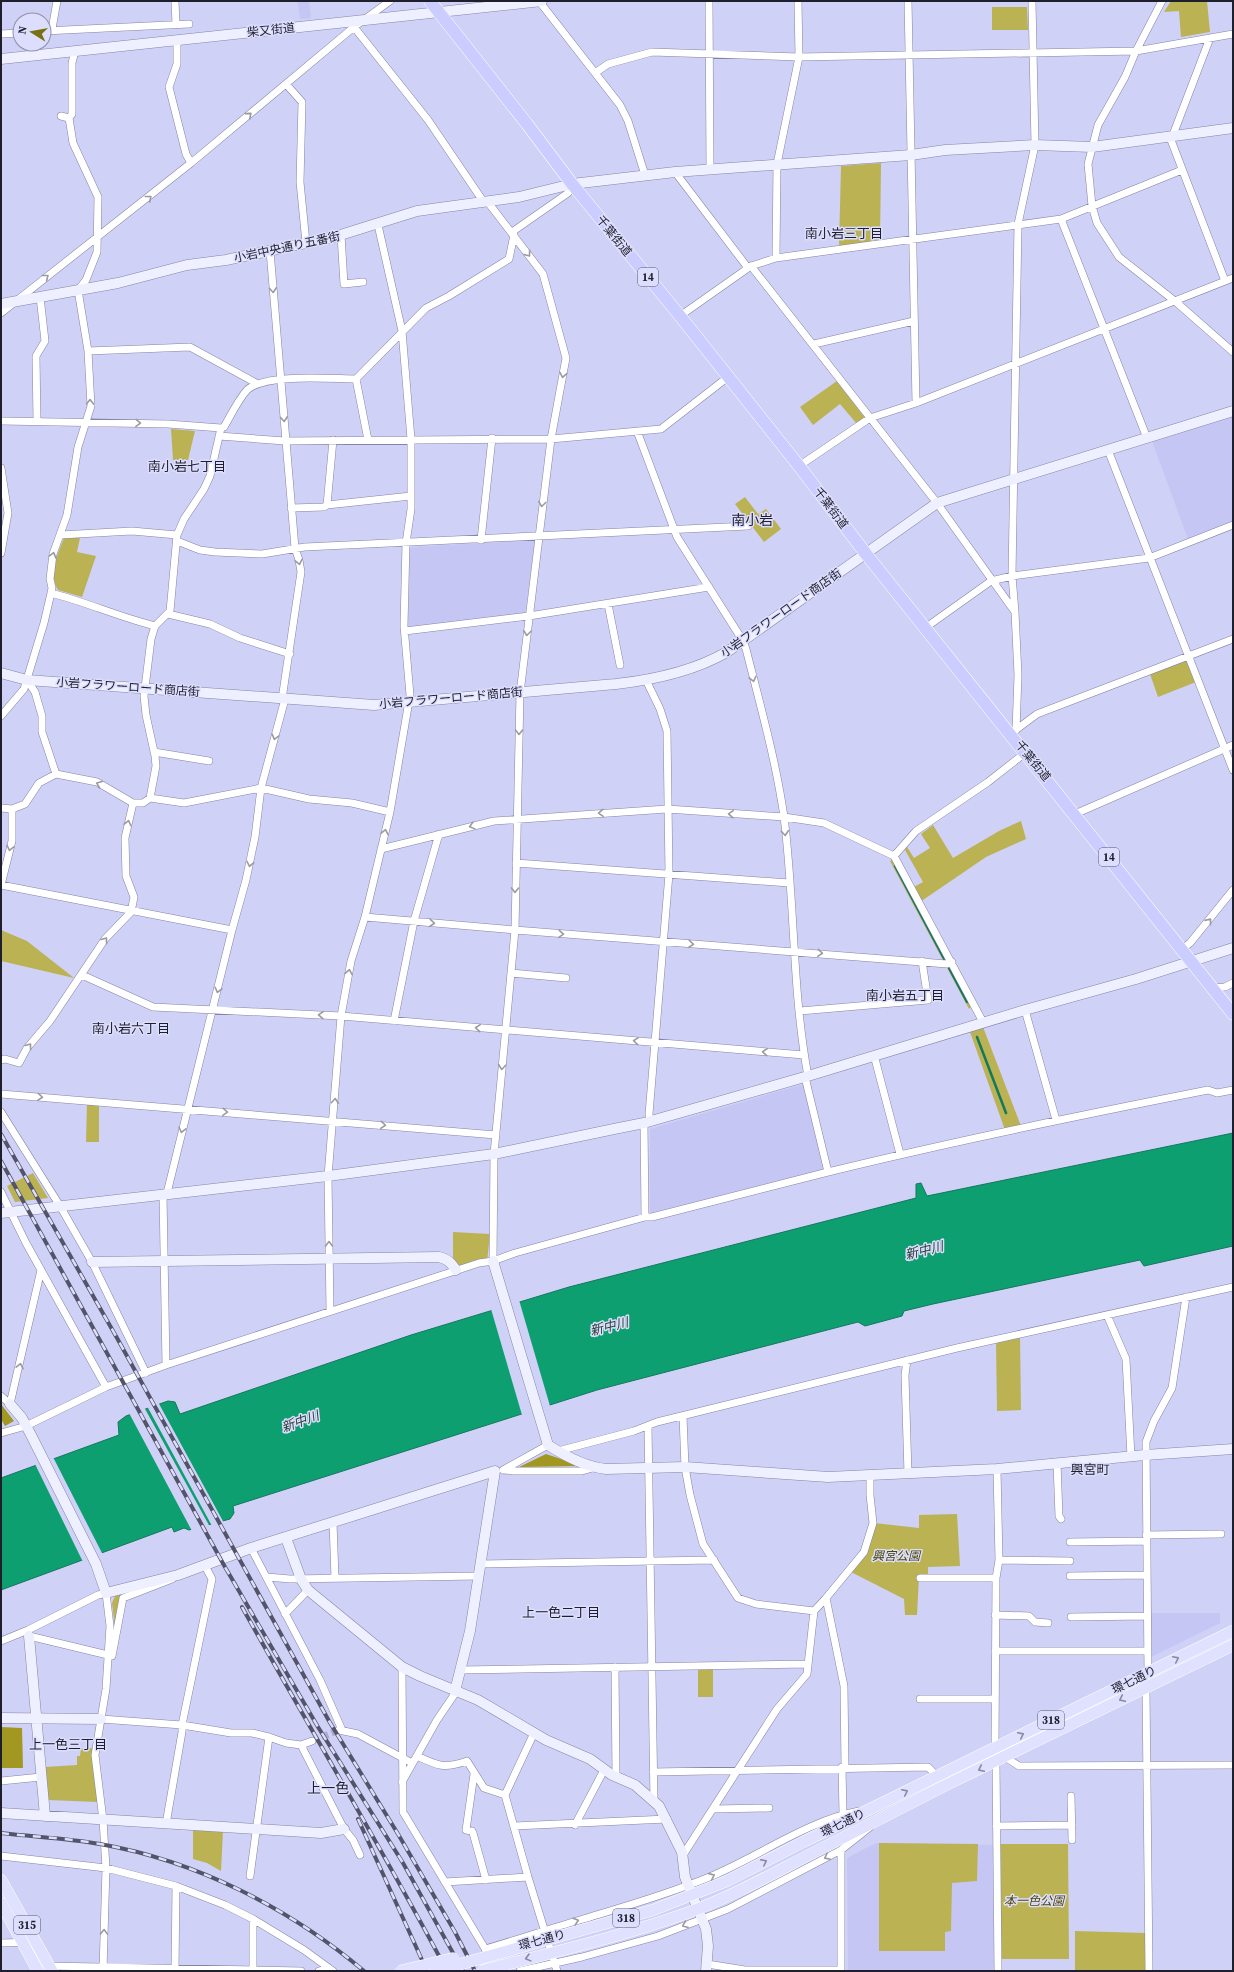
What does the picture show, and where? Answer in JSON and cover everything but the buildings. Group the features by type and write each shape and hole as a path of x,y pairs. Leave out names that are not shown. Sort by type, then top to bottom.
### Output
{"highway":[{"name":"千葉街道","path":"430,1 527,124 572,184 680,316 925,628 1013,732 1025,753 1233,1014"}],"main road":[{"name":"環七通り","path":"436,1971 485,1952 653,1910 720,1884 1233,1631"},
{"name":"環七通り","path":"481,1971 624,1932 688,1912 754,1884 881,1818 1233,1645"},
{"name":"315","path":"1,1880 51,1969"},
{"name":"315","path":"1,1903 37,1968"},
{"path":"400,1971 485,1952"}],"street":[{"path":"57,1 52,29 189,24"},
{"path":"175,1 176,24"},
{"path":"1,313 191,163 354,27 390,1"},
{"path":"540,1 620,105 628,121 645,175"},
{"name":"柴又街道","path":"1,59 540,1"},
{"path":"709,1 710,169"},
{"path":"776,258 777,164 798,57 798,1"},
{"path":"908,1 916,403"},
{"path":"1013,732 1018,675 1012,576 1018,224 1035,145 1032,1"},
{"path":"1162,1 1136,51 1125,77 1098,125 1088,164 1092,206 1097,223 1119,257 1176,302 1233,352"},
{"path":"354,27 428,120 485,201 513,234 545,279 566,358 551,438 520,693 516,819 515,930 494,1154 493,1262 498,1284 548,1446 558,1452 596,1467 606,1469 649,1467 685,1468 828,1477 997,1470 1145,1455 1233,1449"},
{"path":"1,34 12,33"},
{"path":"595,73 608,64 652,52 798,57 1136,51 1233,34"},
{"path":"1210,38 1171,140 1225,282"},
{"path":"177,40 177,64 169,88 186,154 191,163"},
{"path":"1,716 24,689 27,680 52,588 50,567 52,554 67,515 78,447 91,406 88,351 78,290 86,280 95,262 99,236 98,197 73,143 69,118 72,114 72,63 74,51"},
{"path":"286,84 302,102 300,182 306,243"},
{"path":"61,116 69,118"},
{"name":"小岩中央通り五番街","path":"1,304 118,283 187,265 226,260 306,243 378,225 417,211 519,197 572,184 675,172 911,155 945,150 1035,145 1092,147 1233,128"},
{"path":"680,316 749,267 776,258 1060,219 1182,170"},
{"path":"675,172 749,267 814,344 938,504 1014,612"},
{"path":"1,808 12,809 25,804 39,783 56,774 97,782 133,803 143,803 150,798 156,766 144,705 144,689 151,639 155,626 168,614 170,610 177,538 184,519 204,489 210,476 220,432 247,390 256,383 280,379 356,379 426,308 449,296 509,259 513,234 568,193 572,184"},
{"path":"1060,219 1147,438"},
{"path":"330,1311 328,1176 341,1016 351,961 365,917 390,812 409,703 405,631 406,543 411,509 411,439 402,331 378,225"},
{"path":"341,235 344,284 363,282"},
{"path":"166,1365 165,1194 249,866 255,837 261,788 284,699 301,572 300,560 295,548 291,508 270,251"},
{"path":"799,466 870,418 916,403 1104,328 1176,302 1233,278"},
{"path":"36,421 36,356 46,341 40,297"},
{"path":"814,344 914,321"},
{"path":"88,351 190,347 256,383"},
{"path":"1,421 175,424 285,441 551,438 661,429 728,377"},
{"path":"356,379 368,440"},
{"name":"小岩フラワーロード商店街","path":"1,673 27,680 374,705 520,693 646,680 712,660 743,641 938,504 1233,411"},
{"path":"637,431 673,530 743,641 765,726 784,817 806,1076 828,1172"},
{"path":"481,540 492,438"},
{"path":"327,505 333,440"},
{"path":"1108,450 1233,770"},
{"path":"1,468 8,513 1,553"},
{"path":"291,508 324,507 327,505 411,496"},
{"path":"925,628 991,581 1012,576 1149,558 1233,525"},
{"path":"60,535 132,531 177,538 200,550 262,554 295,548 748,526"},
{"path":"405,631 529,616 709,588"},
{"path":"51,593 81,601 128,619 155,626"},
{"path":"608,604 620,665"},
{"path":"168,614 210,624 255,644 290,654"},
{"path":"1013,732 1037,714 1233,639"},
{"path":"27,680 35,692 42,716 42,732 56,774"},
{"path":"645,1217 648,1122 668,874 667,730 660,709 646,680"},
{"path":"1075,814 1233,745"},
{"path":"154,752 209,761"},
{"path":"894,856 916,831 988,782 1025,753"},
{"path":"150,798 184,803 261,788 309,799 352,803 390,812"},
{"path":"1,1060 5,1059 19,1063 26,1048 50,1021 105,939 131,912 134,897 126,876 125,838 133,803"},
{"path":"12,809 12,842 1,886 131,912 232,930"},
{"path":"381,849 494,821 667,809 784,817 824,823 894,856 984,1022"},
{"path":"394,1021 414,921 439,834"},
{"path":"516,863 789,883"},
{"path":"1182,949 1190,944 1233,890"},
{"path":"365,917 948,964 952,962"},
{"path":"6,1213 328,1176 494,1154 648,1122 984,1022 1136,979 1233,948"},
{"path":"800,1011 928,1000 922,961"},
{"path":"511,973 566,978"},
{"path":"82,975 153,1006 341,1016 804,1055"},
{"path":"1213,988 1225,987 1233,983"},
{"path":"1025,1010 1056,1120"},
{"path":"874,1055 900,1154"},
{"path":"1,1433 26,1426 106,1387 146,1372 479,1263 493,1262 515,1253 645,1217 652,1217 900,1154 1056,1120 1208,1090 1217,1093 1233,1090"},
{"path":"1,1094 496,1135"},
{"path":"1,1112 60,1206 92,1262 146,1372"},
{"path":"1,1192 6,1213 41,1270 106,1387"},
{"path":"92,1262 440,1257 445,1258 456,1270"},
{"path":"10,1404 41,1270"},
{"path":"558,1452 683,1416 907,1360 1233,1287"},
{"path":"1148,1673 1146,1442 1154,1421 1172,1388 1186,1297"},
{"path":"1107,1315 1126,1359 1131,1457"},
{"path":"907,1360 905,1375 908,1474"},
{"path":"1,1396 10,1404 32,1437 105,1588 110,1616 106,1689 95,1756 103,1820 106,1868 103,1969"},
{"path":"683,1416 685,1468 703,1544 738,1598 756,1604 814,1611"},
{"path":"648,1426 654,1802"},
{"path":"1,1640 28,1633 98,1595 105,1588 178,1575 251,1548 500,1470 548,1446"},
{"path":"1057,1463 1059,1516 1061,1520"},
{"path":"500,1470 582,1471 596,1467"},
{"path":"402,1782 437,1720 456,1691 470,1630 481,1564 500,1470"},
{"path":"996,1748 995,1616 996,1578 999,1560 997,1470"},
{"path":"684,1855 777,1709 807,1674 814,1611 864,1552 873,1523 870,1495 870,1475"},
{"path":"333,1522 335,1578"},
{"path":"1070,1542 1221,1534"},
{"path":"286,1538 302,1579 308,1590 402,1667 478,1700 534,1733 590,1760 616,1777 635,1785 662,1808 684,1855 685,1877 703,1918 708,1940 706,1967 745,1970 841,1970 841,1850"},
{"path":"251,1548 268,1577 285,1614 320,1680 340,1730 358,1734 412,1763"},
{"path":"481,1564 714,1560"},
{"path":"999,1560 1070,1560"},
{"path":"166,1824 182,1725 212,1579 205,1566"},
{"path":"28,1633 112,1656 123,1598 156,1587 178,1575"},
{"path":"1070,1576 1146,1575"},
{"path":"268,1577 302,1579 479,1576"},
{"path":"920,1578 996,1578"},
{"path":"285,1614 308,1590"},
{"path":"826,1598 844,1686 843,1814"},
{"path":"995,1616 1029,1616 1035,1622 1048,1623"},
{"path":"1071,1617 1147,1616"},
{"path":"28,1633 44,1816"},
{"path":"995,1651 1147,1651"},
{"path":"460,1670 808,1664"},
{"path":"402,1667 403,1812 485,1952 498,1971"},
{"path":"615,1667 616,1777"},
{"path":"1146,1688 1149,1971"},
{"path":"920,1699 995,1699"},
{"path":"1,1718 102,1719 182,1725 225,1733 252,1733 286,1743 301,1745 312,1741"},
{"path":"534,1733 505,1795 544,1932 557,1971"},
{"path":"250,1876 269,1737"},
{"path":"301,1745 344,1829 353,1840 360,1855"},
{"path":"417,1756 440,1766 452,1766 467,1761 484,1788 505,1795"},
{"path":"998,1971 996,1826 1000,1759 1019,1766 1233,1765"},
{"path":"653,1772 843,1767 928,1767 937,1776"},
{"path":"575,1825 604,1770"},
{"path":"474,1774 466,1830 472,1831 486,1880"},
{"path":"1,1780 41,1777"},
{"path":"1071,1796 1072,1840"},
{"path":"714,1809 769,1808"},
{"path":"485,1952 544,1932 652,1899 688,1886 843,1814 870,1809"},
{"path":"1,1813 321,1833 344,1829"},
{"path":"520,1971 554,1962 582,1957 658,1936 748,1899 841,1850 881,1818"},
{"path":"514,1826 575,1825 667,1819"},
{"path":"996,1826 1072,1825"},
{"path":"1,1856 106,1868 176,1886 225,1905 253,1919 331,1970"},
{"path":"444,1882 528,1877"},
{"path":"175,1970 176,1886"},
{"path":"252,1971 253,1919"},
{"path":"1,1943 36,1942"},
{"path":"37,1968 301,1971"},
{"path":"319,1971 331,1970"}],"shaded area":[{"path":"298,1 309,1 311,18 300,19"},
{"path":"1233,416 1233,521 1188,539 1152,441"},
{"path":"532,540 535,542 525,614 410,628 408,626 410,548"},
{"path":"804,1084 825,1168 824,1170 650,1213 650,1129"},
{"path":"1,1404 14,1421 5,1426 1,1419"},
{"path":"546,1454 582,1466 519,1467"},
{"path":"1149,1613 1220,1613 1220,1623 1149,1658"},
{"path":"1,1727 22,1728 23,1768 1,1768"},
{"path":"876,1843 993,1845 994,1971 848,1971 847,1858"}],"green space":[{"path":"1171,1 1207,1 1210,32 1181,37 1179,11 1164,12"},
{"path":"992,7 1027,7 1028,30 992,30"},
{"path":"881,163 880,240 839,246 841,166"},
{"path":"837,381 865,418 857,424 840,404 813,425 800,407"},
{"path":"171,429 195,431 188,460 173,460"},
{"path":"745,497 758,514 766,509 781,529 764,542 735,504"},
{"path":"64,538 80,538 77,552 96,556 82,597 58,590 55,584 55,564"},
{"path":"1188,660 1196,682 1158,697 1150,674"},
{"path":"1021,821 1026,839 986,857 920,902 912,888 923,882 905,850 907,847 914,858 930,848 921,834 933,825 953,858 999,831"},
{"path":"893,859 971,1007 969,1009 890,861"},
{"path":"1,930 27,941 74,978 1,961"},
{"path":"983,1027 1021,1126 1005,1130 970,1032"},
{"path":"87,1103 99,1104 99,1142 86,1142"},
{"path":"33,1173 48,1198 15,1202 7,1186"},
{"path":"453,1232 490,1234 487,1262 460,1267 453,1260"},
{"path":"1020,1336 1021,1410 997,1411 996,1342"},
{"name":"興宮公園","path":"957,1514 960,1566 928,1567 928,1576 919,1576 917,1615 905,1615 904,1599 851,1572 874,1523 919,1528 919,1515"},
{"path":"155,1585 121,1597 111,1651 114,1620 112,1603 115,1596"},
{"path":"698,1669 713,1669 713,1697 698,1697"},
{"path":"81,1748 95,1748 98,1802 48,1800 45,1767 77,1765 77,1756 80,1756"},
{"path":"193,1828 223,1830 221,1871 207,1863 193,1859"},
{"path":"879,1843 978,1844 977,1881 952,1883 951,1931 945,1932 945,1951 879,1951"},
{"name":"本一色公園","path":"1000,1844 1068,1844 1069,1959 1000,1959"},
{"path":"1075,1931 1145,1933 1145,1970 1075,1970"}],"water":[{"name":"新中川","path":"1233,1133 1233,1246 1144,1266 1140,1260 933,1304 904,1311 902,1316 865,1326 858,1322 597,1390 233,1506 234,1513 230,1519 189,1530 184,1528 174,1532 172,1527 1,1590 1,1478 119,1435 118,1422 126,1416 168,1401 175,1402 180,1414 411,1335 569,1287 916,1198 916,1184 921,1183 927,1196"}],"pier":[{"path":"519,1300 550,1406 522,1415 491,1309"},
{"path":"158,1402 224,1523 212,1526 147,1406"},
{"path":"144,1407 210,1527 192,1531 129,1413"},
{"path":"53,1457 103,1555 83,1562 35,1464"}],"waterway":[{"path":"895,866 967,1002"},
{"path":"977,1037 1006,1113"}],"tunnel":[{"path":"312,1741 339,1730"}],"railway":[{"path":"1,1134 117,1338 329,1721 398,1834 455,1932 475,1971"},
{"path":"1,1161 225,1567 318,1727 403,1863 463,1971"},
{"path":"242,1607 397,1879 447,1971"},
{"path":"358,1819 427,1971"},
{"path":"1,1833 100,1844 172,1862 240,1890 273,1908 305,1927 364,1971"}],"district":[{"name":"南小岩三丁目","path":"844,233"},
{"name":"南小岩七丁目","path":"187,466"},
{"name":"南小岩","path":"752,520"},
{"name":"南小岩五丁目","path":"905,995"},
{"name":"南小岩六丁目","path":"131,1028"},
{"name":"興宮町","path":"1090,1469"},
{"name":"上一色二丁目","path":"561,1612"},
{"name":"上一色三丁目","path":"68,1744"},
{"name":"上一色","path":"328,1788"}]}
